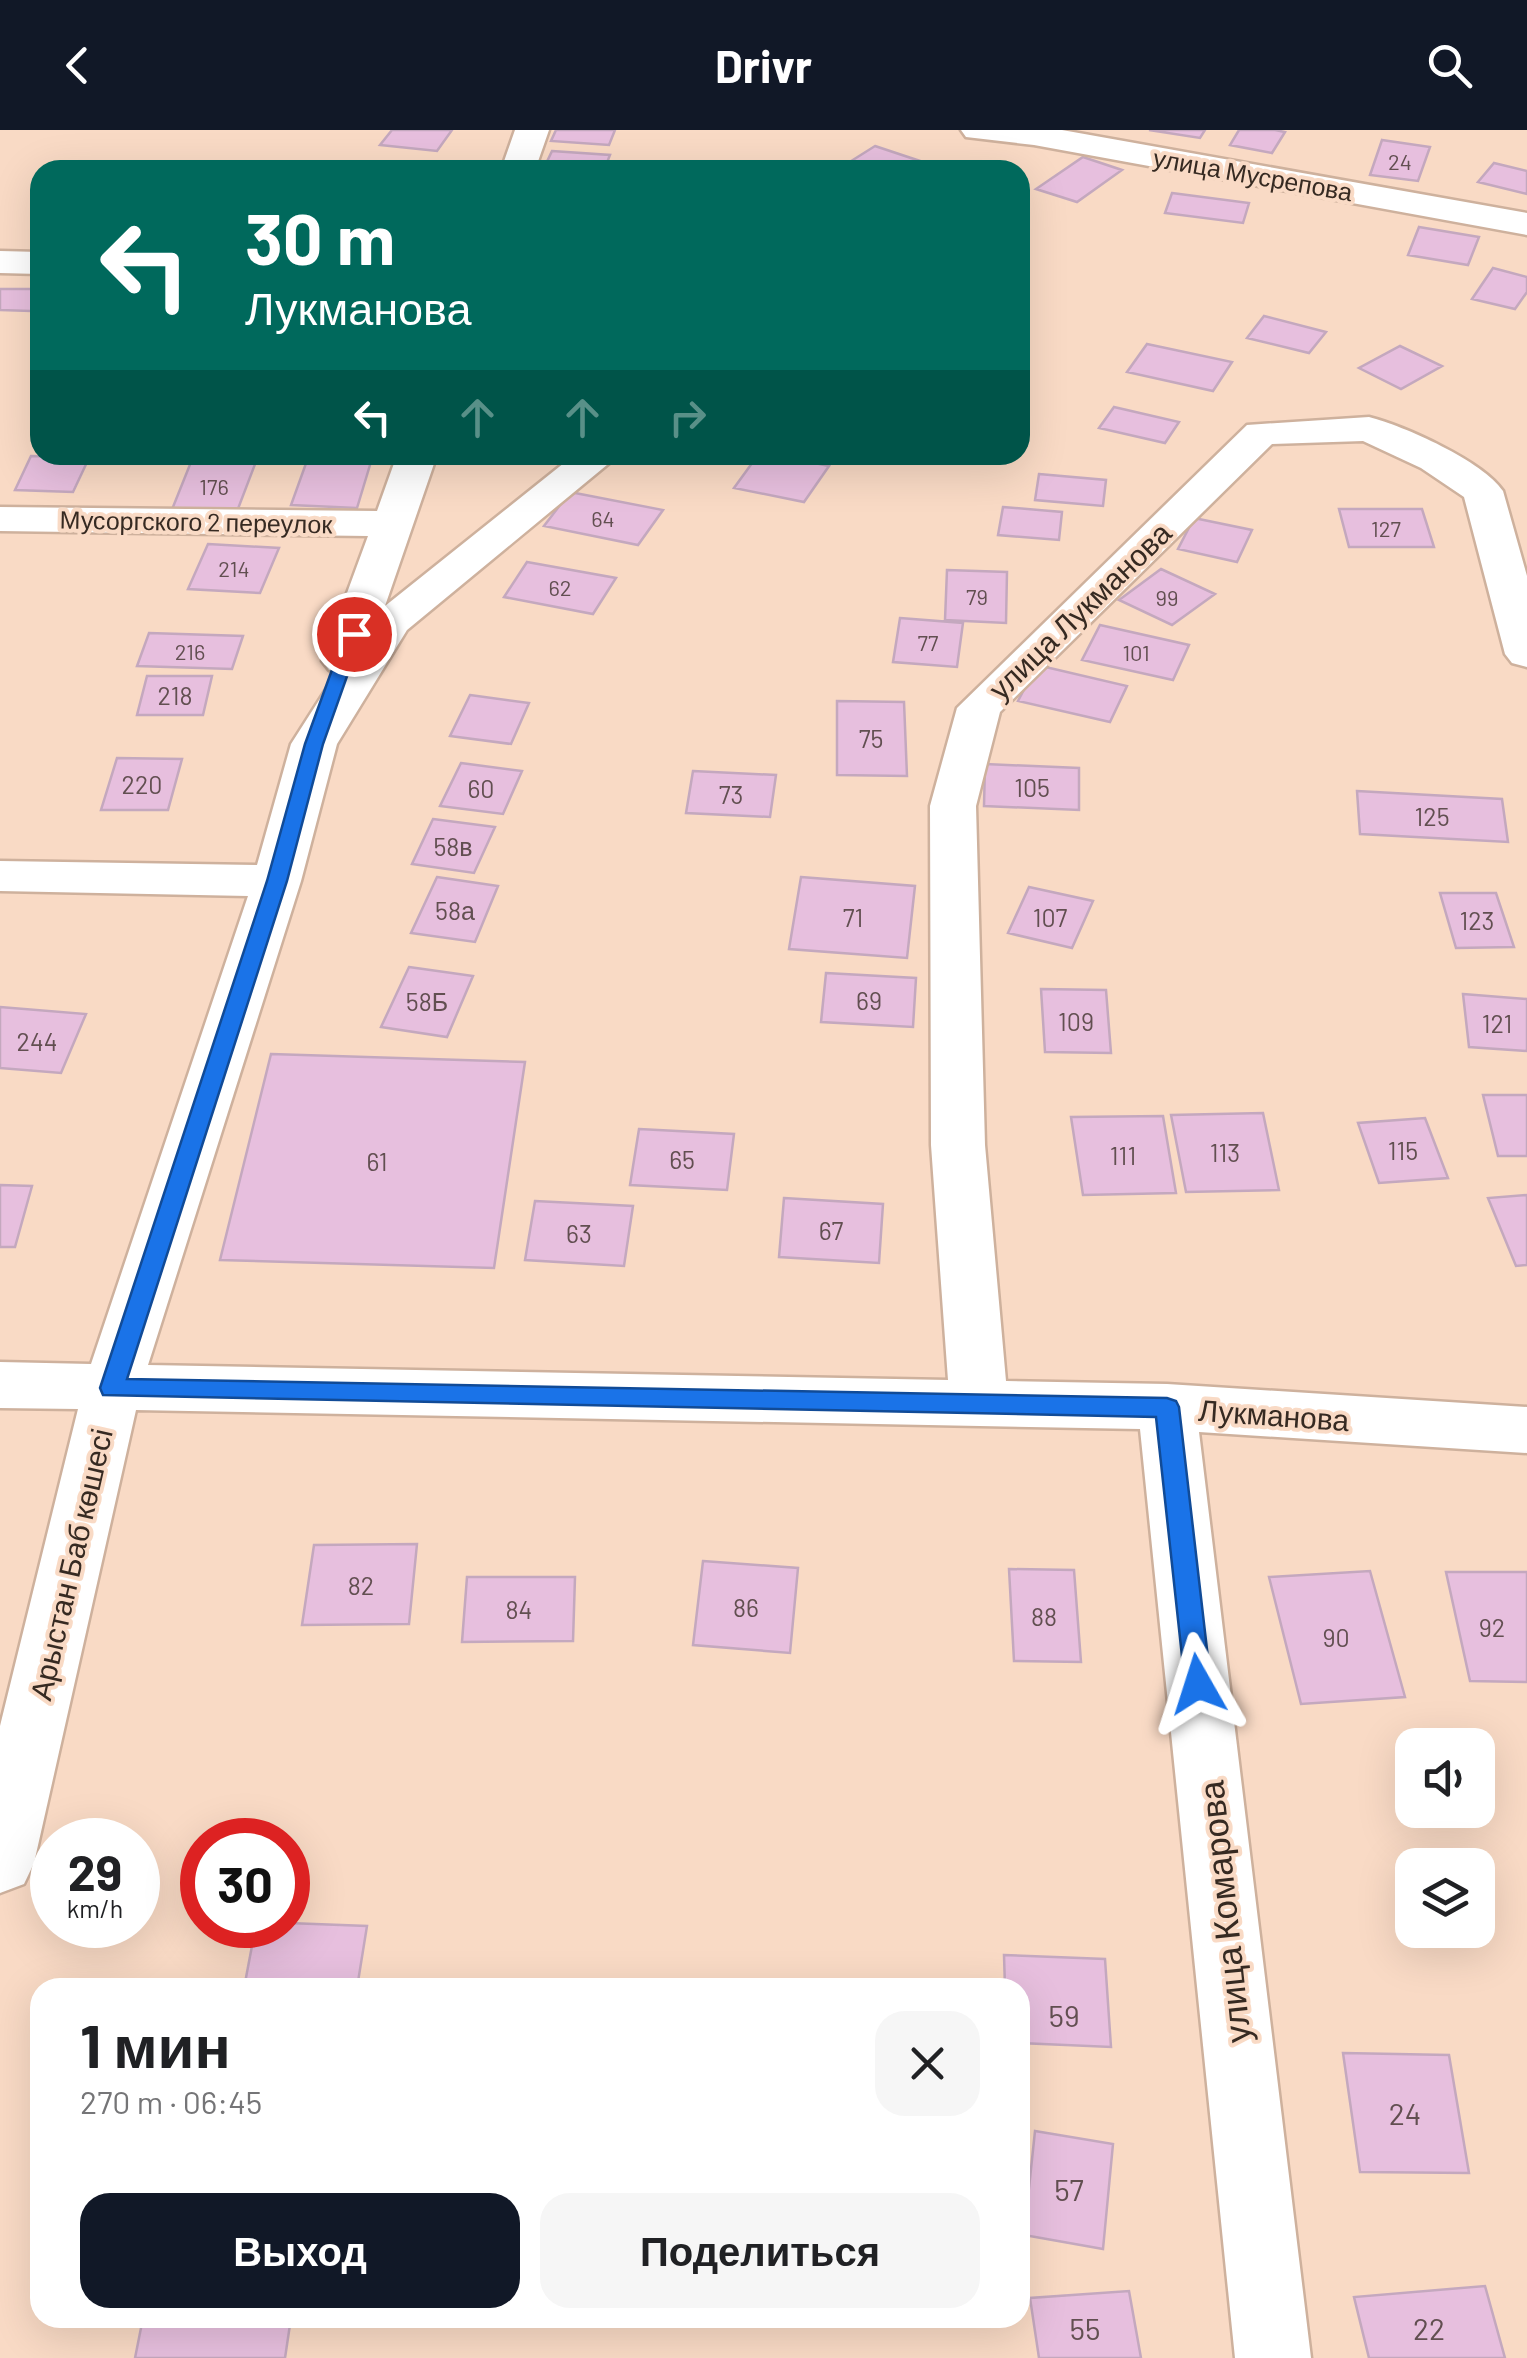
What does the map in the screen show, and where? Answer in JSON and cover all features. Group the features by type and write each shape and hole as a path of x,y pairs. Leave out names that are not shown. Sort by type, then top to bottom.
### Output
{"street":[{"path":"522,160 532,130"},
{"name":"улица Мусрепова","path":"978,130 1038,132 1527,224"},
{"path":"997,160 1038,132"},
{"path":"0,262 30,263"},
{"name":"улица Лукманова","path":"980,1403 958,1145 953,806 979,708 1262,433 1370,429 1435,460 1483,491 1527,654"},
{"path":"314,744 414,465"},
{"name":"Арыстан Баб көшесі","path":"0,1864 112,1388 277,881 314,744 390,622 586,465"},
{"name":"Мусоргского 2 переулок","path":"0,519 393,524"},
{"path":"0,876 277,881"},
{"name":"Лукманова","path":"0,1385 1167,1407 1527,1430"},
{"name":"улица Комарова","path":"1167,1407 1273,2358"}],"building":[{"path":"392,130 452,130 437,151 380,145"},
{"path":"556,130 615,130 609,145 551,141"},
{"path":"1149,130 1205,130 1200,138"},
{"path":"1239,130 1285,132 1272,153 1230,145"},
{"path":"1382,140 1430,147 1418,181 1370,175"},
{"path":"875,146 917,160 853,160"},
{"path":"552,151 610,155 608,160 548,160"},
{"path":"1083,157 1122,170 1077,202 1036,189"},
{"path":"1494,163 1527,171 1527,194 1478,182"},
{"path":"1172,193 1249,203 1243,223 1165,213"},
{"path":"1419,227 1479,237 1468,265 1408,255"},
{"path":"1493,268 1527,277 1527,292 1515,309 1472,299"},
{"path":"0,289 30,289 30,311 0,310"},
{"path":"1264,316 1326,332 1309,353 1247,338"},
{"path":"1147,344 1232,362 1213,391 1127,372"},
{"path":"1400,346 1442,366 1401,389 1359,368"},
{"path":"1114,407 1179,422 1165,443 1099,428"},
{"path":"30,458 30,465 86,465 73,492 15,490"},
{"path":"190,465 255,465 236,514 171,512"},
{"path":"305,465 370,465 357,508 291,505"},
{"path":"751,465 829,466 804,502 734,488"},
{"path":"1039,474 1106,480 1103,506 1035,500"},
{"path":"570,492 663,510 638,545 544,526"},
{"path":"1003,507 1062,512 1059,540 998,535"},
{"path":"1339,509 1422,509 1434,547 1349,547"},
{"path":"1194,518 1252,530 1237,562 1178,549"},
{"path":"208,544 279,548 260,593 188,589"},
{"path":"527,562 616,578 593,614 504,597"},
{"path":"1161,569 1215,594 1172,625 1119,600"},
{"path":"947,570 1007,572 1006,623 945,620"},
{"path":"900,618 963,623 957,667 893,662"},
{"path":"1100,625 1189,645 1173,680 1082,660"},
{"path":"149,633 243,636 232,669 137,666"},
{"path":"1037,665 1127,686 1110,722 1018,701"},
{"path":"147,676 212,676 203,715 137,715"},
{"path":"470,695 529,703 511,744 450,736"},
{"path":"837,701 904,702 907,776 837,775"},
{"path":"117,758 182,759 168,810 101,810"},
{"path":"461,763 522,771 503,814 440,806"},
{"path":"985,764 1079,768 1079,810 984,806"},
{"path":"693,771 776,775 770,817 686,813"},
{"path":"1357,791 1502,799 1508,842 1360,834"},
{"path":"433,819 495,827 474,873 412,864"},
{"path":"437,877 498,886 475,942 411,933"},
{"path":"801,877 915,886 907,958 789,949"},
{"path":"1029,887 1093,901 1072,948 1008,933"},
{"path":"1440,893 1496,893 1514,947 1456,948"},
{"path":"409,967 473,976 447,1037 381,1027"},
{"path":"826,973 916,978 913,1027 821,1022"},
{"path":"1041,989 1106,990 1111,1053 1045,1052"},
{"path":"1463,994 1527,999 1527,1051 1469,1047"},
{"path":"0,1007 86,1014 61,1073 0,1068"},
{"path":"271,1054 525,1062 494,1268 220,1260"},
{"path":"1483,1095 1527,1095 1527,1156 1498,1156"},
{"path":"1263,1113 1279,1190 1186,1192 1171,1115"},
{"path":"1163,1116 1176,1193 1083,1195 1071,1117"},
{"path":"1425,1118 1448,1178 1379,1183 1358,1123"},
{"path":"639,1129 734,1134 727,1190 630,1185"},
{"path":"0,1185 32,1186 15,1247 0,1247"},
{"path":"1527,1195 1527,1265 1516,1266 1488,1198"},
{"path":"784,1198 883,1204 879,1263 779,1257"},
{"path":"535,1201 633,1206 624,1266 525,1260"},
{"path":"417,1544 409,1624 302,1625 314,1545"},
{"path":"703,1561 798,1568 790,1653 693,1645"},
{"path":"1009,1569 1074,1570 1081,1662 1014,1661"},
{"path":"1370,1571 1405,1697 1301,1704 1269,1577"},
{"path":"1446,1572 1527,1572 1527,1682 1470,1681"},
{"path":"467,1577 575,1577 573,1641 462,1642"},
{"path":"310,1924 367,1926 359,1978 246,1978 252,1948 310,1948"},
{"path":"1004,1955 1105,1959 1111,2047 1030,2043 1030,1978 1005,1978"},
{"path":"1343,2053 1449,2055 1469,2173 1360,2172"},
{"path":"1035,2131 1113,2144 1103,2249 1030,2236"},
{"path":"1485,2286 1505,2358 1369,2358 1354,2297"},
{"path":"1129,2291 1141,2358 1039,2358 1030,2298"},
{"path":"141,2328 290,2328 285,2358 135,2358"}],"route":[{"path":"354,634 314,744 277,881 112,1388 1167,1407 1198,1684"}]}
